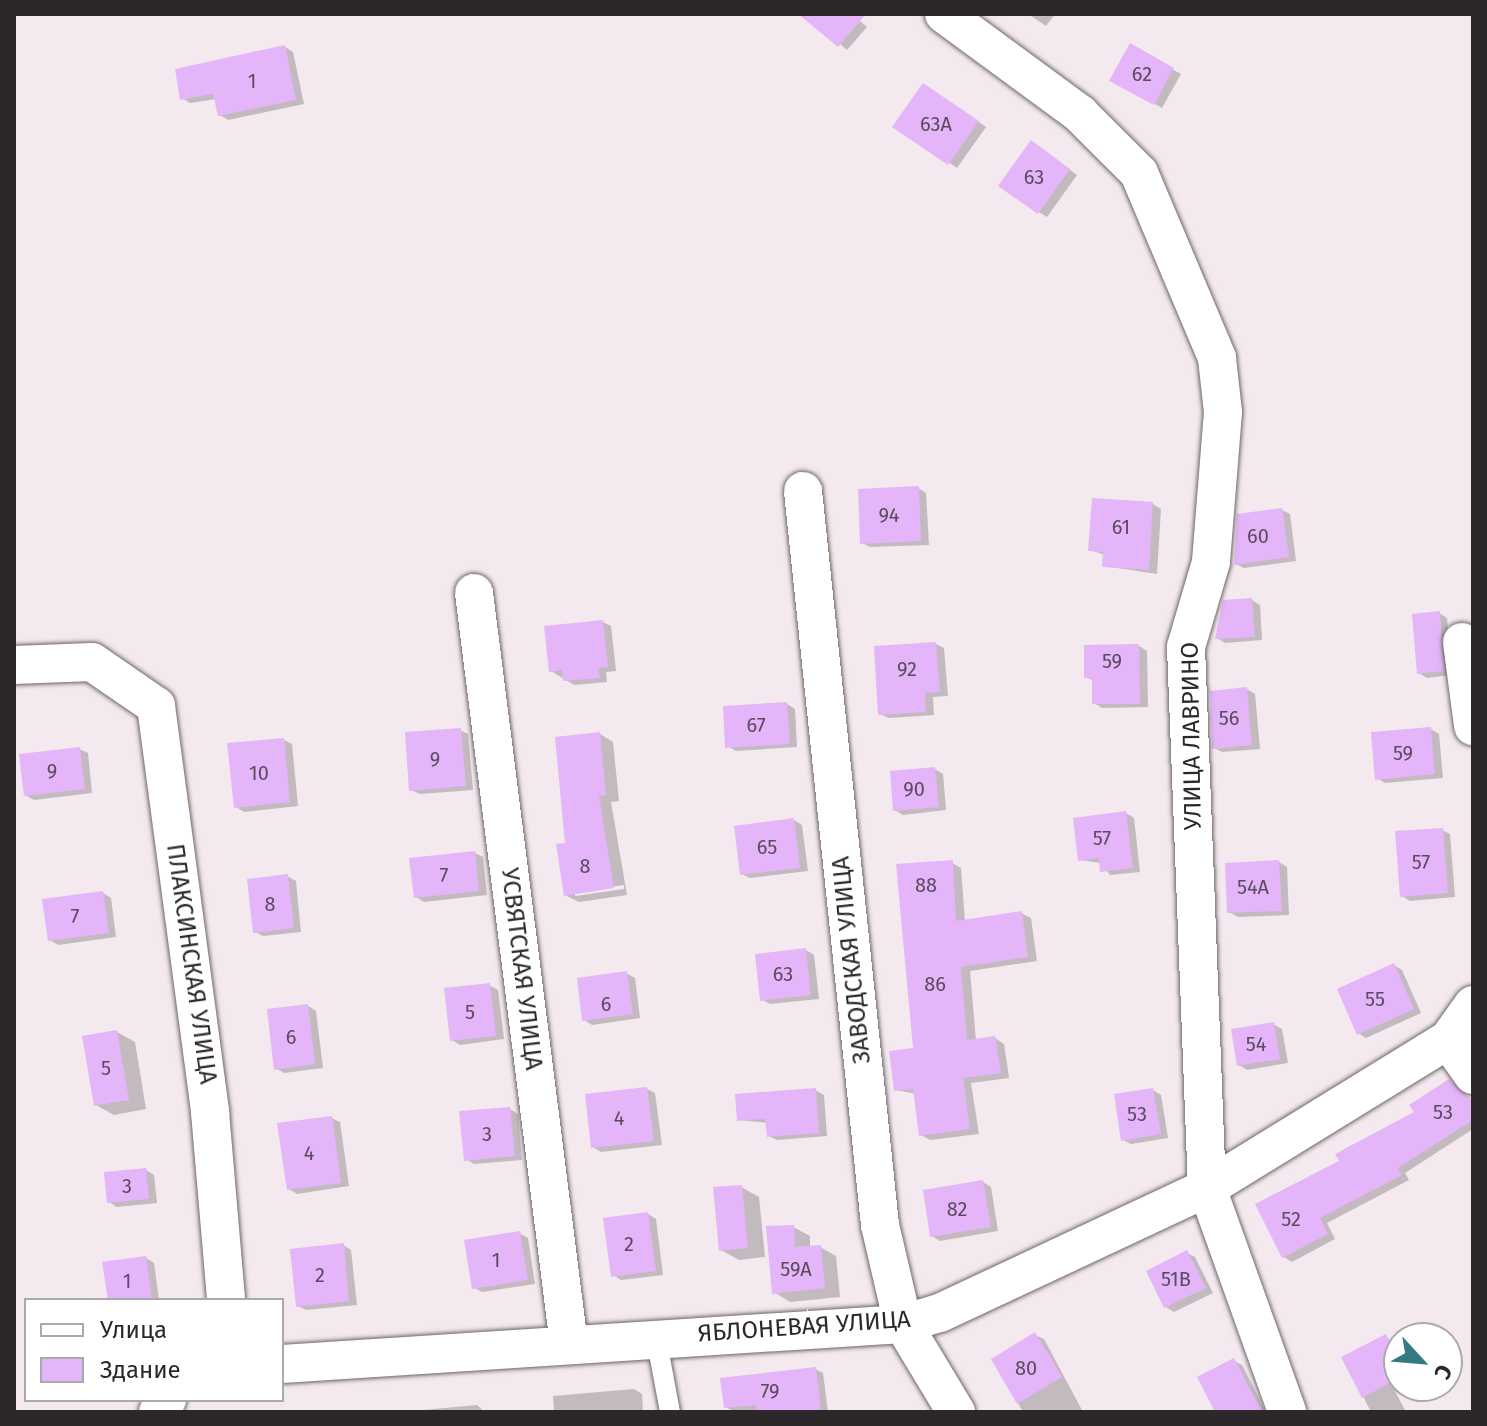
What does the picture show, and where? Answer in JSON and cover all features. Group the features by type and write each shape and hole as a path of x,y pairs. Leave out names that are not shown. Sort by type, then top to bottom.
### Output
{"street":[{"name":"УЛИЦА ЛАВРИНО","path":"944,14 1080,114 1139,173 1217,358 1223,412 1212,548 1186,647 1207,1188 1287,1412"},
{"name":"ЗАВОДСКАЯ УЛИЦА","path":"803,491 880,1225 903,1324 956,1412"},
{"name":"УСВЯТСКАЯ УЛИЦА","path":"474,593 569,1345"},
{"path":"1462,642 1473,726"},
{"name":"ПЛАКСИНСКАЯ УЛИЦА","path":"14,665 92,662 156,706 210,1112 226,1298"},
{"path":"1473,1005 1448,1040 1473,1075"},
{"name":"ЯБЛОНЕВАЯ УЛИЦА","path":"284,1364 656,1337 903,1324 940,1313 1207,1188 1448,1040"}],"lane":[{"path":"656,1337 670,1412"}],"building":[{"path":"798,14 866,14 838,47"},
{"path":"1130,43 1174,68 1154,105 1109,81"},
{"path":"285,45 296,100 218,116 213,94 180,100 175,69"},
{"path":"923,83 979,121 948,165 892,127"},
{"path":"1031,140 1070,169 1038,214 998,186"},
{"path":"919,486 921,541 860,544 858,489"},
{"path":"1092,498 1153,502 1149,570 1102,567 1103,552 1088,551"},
{"path":"1282,508 1289,557 1234,565 1237,514"},
{"path":"1252,598 1255,637 1215,639 1223,600"},
{"path":"1440,611 1444,671 1417,674 1412,614"},
{"path":"603,620 608,667 598,668 600,678 563,681 562,670 549,672 544,626"},
{"path":"936,642 940,692 925,693 926,712 878,715 874,646"},
{"path":"1139,644 1140,704 1092,704 1092,678 1084,678 1084,645"},
{"path":"1247,687 1252,745 1212,749 1210,691"},
{"path":"787,702 790,744 725,748 723,706"},
{"path":"1431,727 1435,774 1375,780 1371,732"},
{"path":"461,728 466,786 409,791 405,732"},
{"path":"600,732 606,795 599,796 614,888 564,896 556,844 565,843 555,737"},
{"path":"284,738 290,802 234,808 227,743"},
{"path":"80,747 85,789 24,796 19,754"},
{"path":"935,767 939,807 893,811 890,771"},
{"path":"1126,811 1133,868 1100,872 1099,858 1078,861 1073,818"},
{"path":"794,818 800,868 740,875 734,826"},
{"path":"1443,828 1448,893 1400,897 1395,831"},
{"path":"475,851 479,891 414,898 409,858"},
{"path":"953,860 956,921 1022,911 1028,957 961,967 967,1040 995,1036 1001,1073 963,1078 970,1129 919,1136 913,1089 894,1091 889,1051 913,1048 896,864"},
{"path":"1279,860 1282,911 1227,913 1225,863"},
{"path":"288,874 294,928 253,933 247,879"},
{"path":"103,891 109,933 48,941 42,899"},
{"path":"806,948 811,995 760,1001 755,954"},
{"path":"1394,963 1414,1009 1357,1035 1337,989"},
{"path":"627,971 633,1014 582,1021 577,978"},
{"path":"490,983 496,1036 450,1041 444,988"},
{"path":"308,1004 315,1064 274,1070 267,1009"},
{"path":"1274,1022 1280,1059 1237,1066 1231,1029"},
{"path":"117,1030 129,1100 94,1106 82,1036"},
{"path":"1449,1079 1473,1101 1473,1120 1398,1168 1402,1175 1320,1218 1328,1234 1282,1258 1255,1204 1339,1161 1335,1154 1414,1112 1409,1105"},
{"path":"647,1087 654,1141 591,1148 585,1094"},
{"path":"816,1088 819,1133 767,1137 765,1119 737,1121 735,1094"},
{"path":"1153,1088 1161,1134 1121,1141 1114,1094"},
{"path":"510,1107 515,1156 464,1161 459,1111"},
{"path":"332,1116 341,1183 287,1190 277,1123"},
{"path":"146,1168 149,1199 107,1203 104,1172"},
{"path":"983,1180 991,1227 930,1237 923,1190"},
{"path":"742,1185 748,1248 719,1251 713,1187"},
{"path":"648,1212 656,1271 611,1277 603,1218"},
{"path":"794,1225 795,1247 821,1245 825,1288 772,1294 766,1226"},
{"path":"520,1231 528,1280 472,1289 464,1240"},
{"path":"344,1243 349,1301 296,1307 290,1249"},
{"path":"1187,1250 1206,1288 1164,1308 1146,1271"},
{"path":"146,1256 152,1298 108,1298 102,1262"},
{"path":"1035,1332 1062,1377 1017,1404 991,1359"},
{"path":"1383,1336 1383,1387 1362,1398 1341,1357"},
{"path":"1234,1358 1262,1412 1215,1412 1197,1377"},
{"path":"816,1367 821,1412 756,1412 756,1405 724,1408 720,1378"}]}
